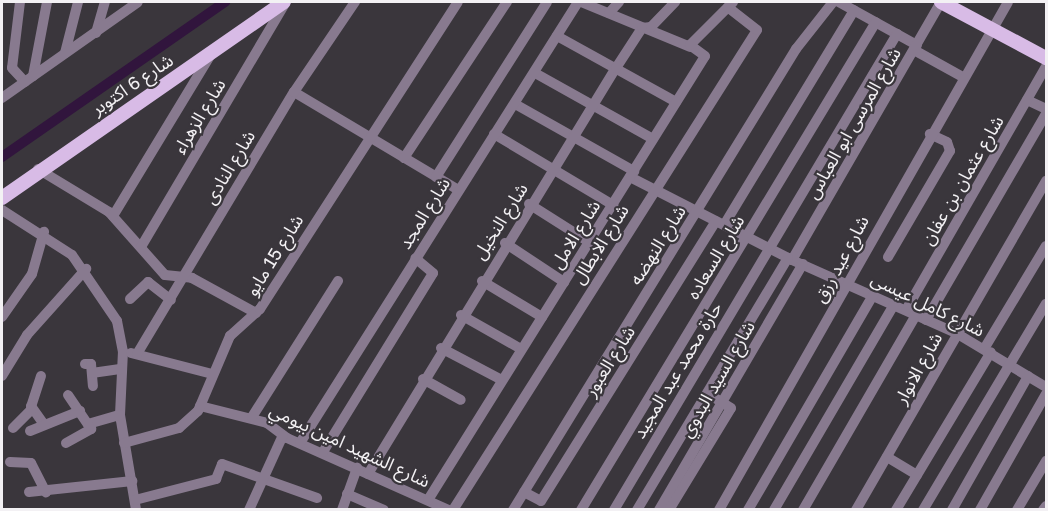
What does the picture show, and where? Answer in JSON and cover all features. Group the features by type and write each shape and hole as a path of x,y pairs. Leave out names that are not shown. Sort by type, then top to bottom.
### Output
{"main road":[{"name":"شارع 6 اكتوبر","path":"2,198 38,169 285,2"},
{"path":"941,2 994,25 1047,58"}],"street":[{"path":"20,2 12,68 29,79"},
{"path":"29,79 46,2"},
{"path":"65,53 78,2"},
{"path":"96,33 105,2"},
{"path":"2,97 138,2"},
{"name":"شارع الزهراء","path":"141,247 285,2"},
{"name":"شارع النادى","path":"137,354 294,92 355,2"},
{"name":"شارع 15 مايو","path":"124,443 179,428 201,406 212,374 230,336 256,313 367,136 458,2"},
{"path":"404,158 507,2"},
{"path":"436,177 548,2"},
{"path":"580,2 690,47 731,4"},
{"name":"شارع المجد","path":"300,443 457,189 580,2"},
{"path":"609,13 619,2"},
{"name":"شارع النخيل","path":"368,474 482,280 592,104 642,28 651,27 675,2"},
{"path":"834,2 854,10 897,34 963,77"},
{"name":"شارع النهضه","path":"513,510 796,49 834,2"},
{"name":"شارع المرسى ابو العباس","path":"637,510 790,259 941,2"},
{"name":"شارع عيد رزق","path":"719,510 930,134 1008,2"},
{"name":"شارع الابطال","path":"451,510 654,189 758,30 731,4"},
{"name":"شارع العبور","path":"524,492 541,501 854,10"},
{"name":"شارع السعاده","path":"581,510 876,22"},
{"name":"حارة محمد عبد المجيد","path":"614,510 897,34"},
{"path":"557,36 676,102"},
{"name":"شارع الامل","path":"428,501 705,56 690,47"},
{"path":"113,216 213,52"},
{"name":"شارع عثمان بن عفان","path":"803,510 1047,67"},
{"path":"535,73 653,138"},
{"path":"294,92 457,189"},
{"path":"927,320 1047,111 1027,100"},
{"name":"شارع كامل عيسى","path":"515,104 572,136 654,189 790,259 956,333 1047,387"},
{"path":"495,134 613,205"},
{"path":"888,256 950,151 947,142 930,134"},
{"path":"38,169 113,216 165,275 192,278 256,313"},
{"name":"شارع الانوار","path":"856,510 956,333 1047,181"},
{"path":"529,204 589,242"},
{"path":"2,210 44,232 86,269 117,321 123,351 120,415 136,505 216,480 222,464 317,498"},
{"path":"2,317 32,274 44,232"},
{"path":"505,243 564,282"},
{"path":"896,510 1047,246"},
{"path":"323,453 433,273 415,258"},
{"name":"شارع السيد البدوي","path":"659,510 803,264"},
{"path":"2,375 27,334 86,269"},
{"path":"482,280 542,317"},
{"path":"252,417 338,281"},
{"path":"130,299 148,282 171,300"},
{"path":"748,510 873,295"},
{"path":"923,510 1047,304"},
{"path":"774,510 894,305"},
{"path":"461,315 521,349"},
{"path":"441,348 502,380"},
{"path":"123,351 212,374"},
{"path":"93,386 88,369 122,369"},
{"path":"13,428 32,409 41,376"},
{"path":"952,510 1028,376"},
{"path":"423,379 461,400"},
{"path":"669,510 731,408 707,393"},
{"path":"980,510 1047,394"},
{"path":"66,442 89,432 88,424 68,395"},
{"name":"شارع الشهيد امين بيومي","path":"201,406 252,417 300,443 451,510"},
{"path":"32,409 43,423"},
{"path":"30,431 43,423 80,411"},
{"path":"88,424 120,415"},
{"path":"249,510 283,435"},
{"path":"887,457 917,475"},
{"path":"1032,510 1019,505 1047,461"},
{"path":"10,462 30,462 46,492"},
{"path":"342,510 357,468"},
{"path":"29,492 132,482"},
{"path":"347,494 384,510"},
{"path":"1043,510 1047,506"}],"waterway":[{"path":"2,157 225,2"}]}
